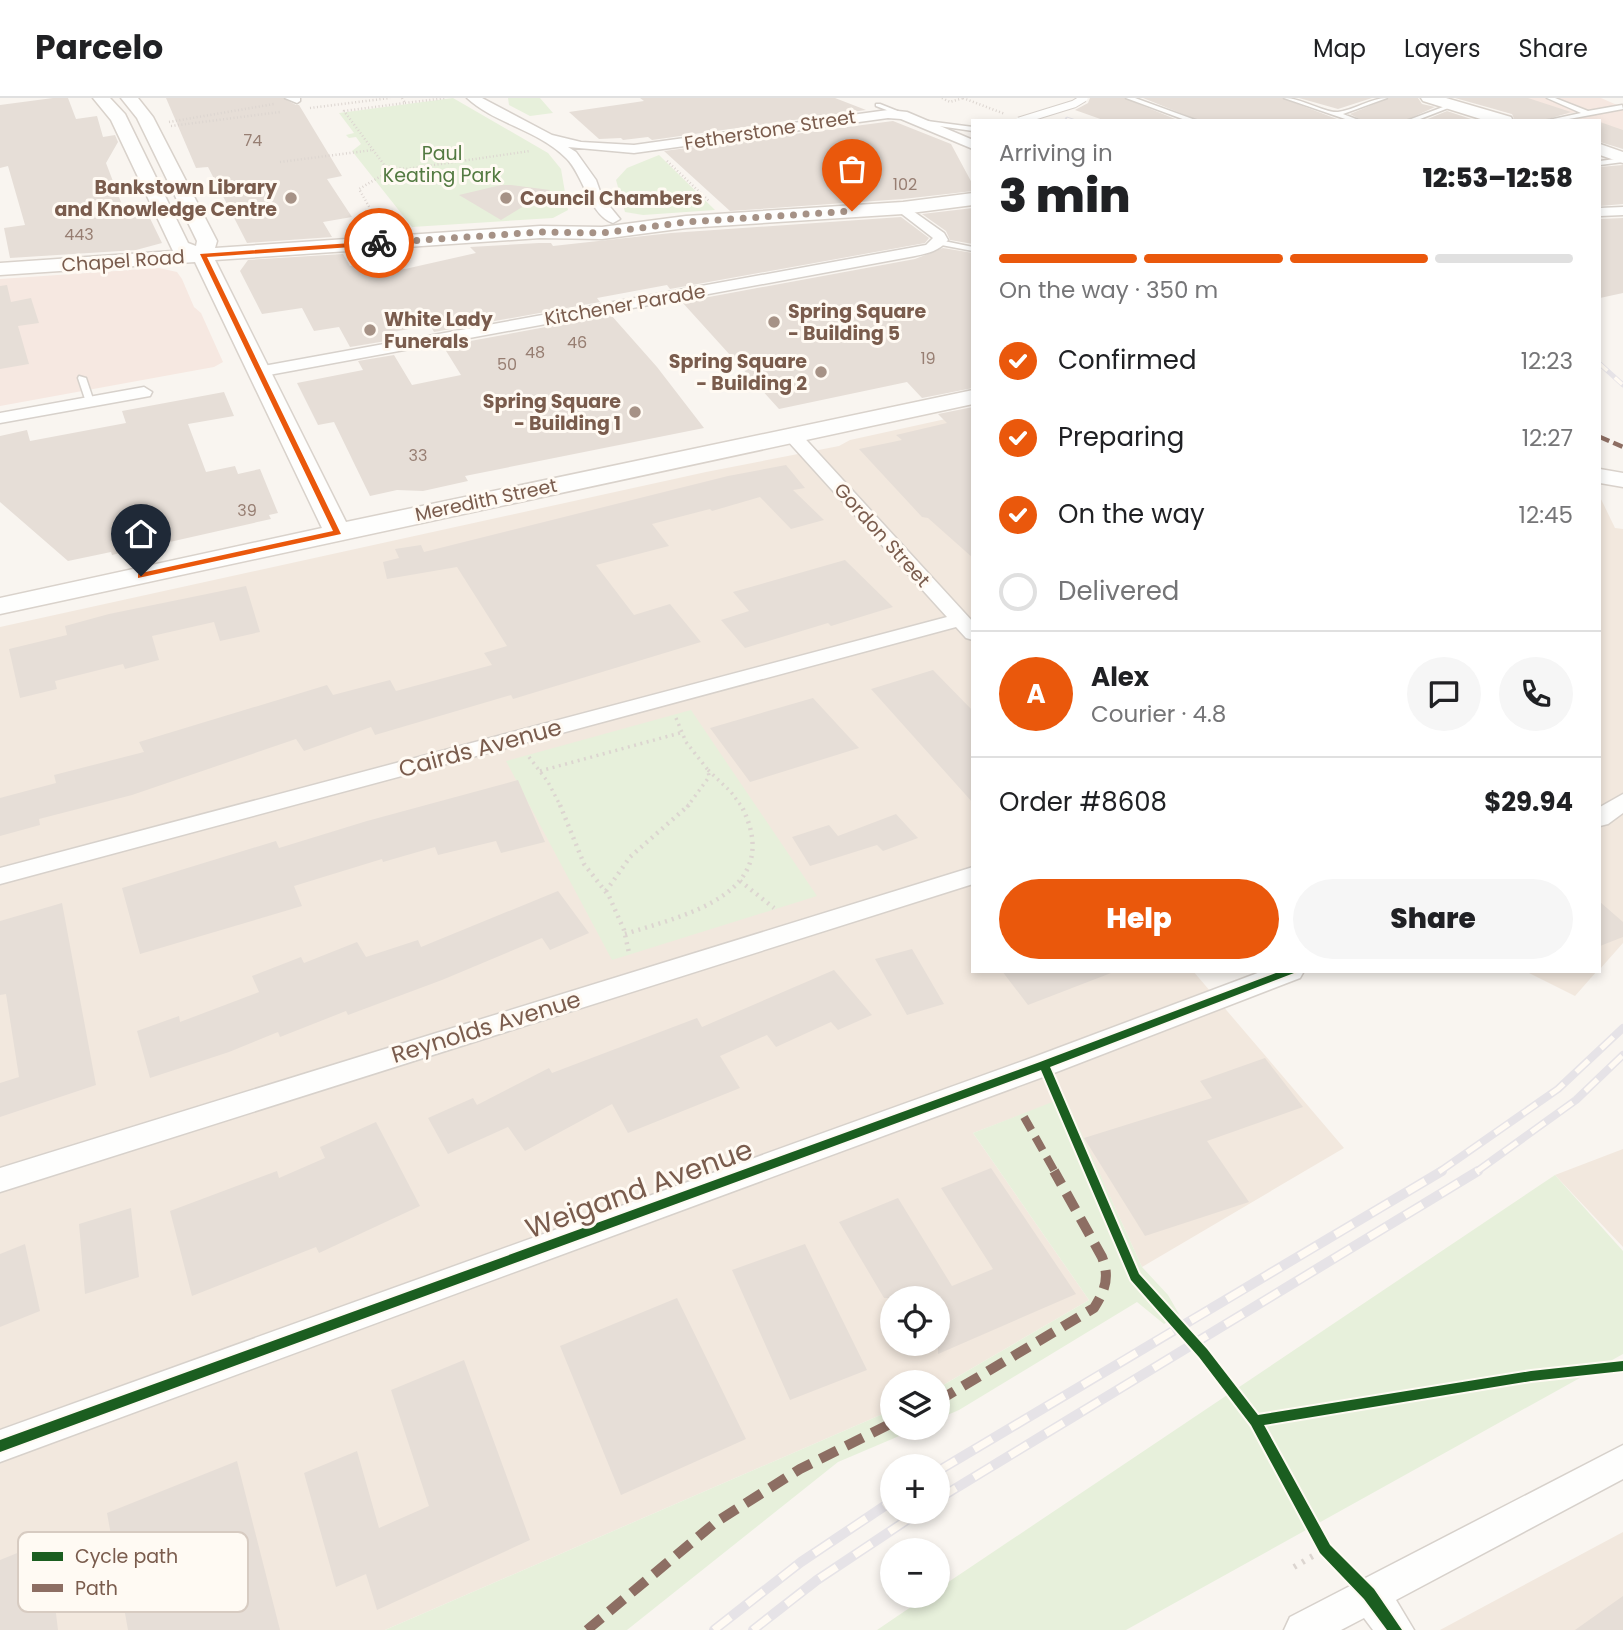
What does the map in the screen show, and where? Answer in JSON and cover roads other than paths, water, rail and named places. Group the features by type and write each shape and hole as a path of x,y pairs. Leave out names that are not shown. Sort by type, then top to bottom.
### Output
{"main road":[{"path":"101,98 119,118 180,247 203,256"},
{"path":"129,98 148,123 207,241 203,256 338,533"},
{"path":"1429,98 1498,119"},
{"path":"1601,149 1623,159"},
{"path":"614,223 686,222 903,208 971,199"},
{"name":"Chapel Road","path":"0,270 540,232 614,223"},
{"name":"Meredith Street","path":"0,606 971,397"},
{"path":"1601,476 1623,480"}],"street":[{"path":"473,98 491,103 548,138 595,178 595,198 586,225"},
{"name":"Fetherstone Street","path":"610,163 663,149 873,107 903,115"},
{"path":"903,115 971,144"},
{"name":"Fetherstone Street","path":"548,138 606,149 663,149"},
{"path":"595,198 614,223"},
{"path":"903,208 939,236 939,242"},
{"path":"1601,212 1623,211"},
{"name":"Kitchener Parade","path":"258,372 915,252 931,248 939,242"},
{"path":"0,418 145,392"},
{"name":"Gordon Street","path":"792,435 967,627"},
{"name":"Cairds Avenue","path":"0,876 967,627"},
{"path":"1601,817 1623,802"},
{"name":"Reynolds Avenue","path":"0,1180 971,877"},
{"name":"Weigand Avenue","path":"0,1446 1011,1077 1286,973"},
{"path":"1303,1630 1623,1461"},
{"path":"1370,1594 1395,1630"}],"lane":[{"path":"288,98 297,99"},
{"path":"1016,119 1074,104 1084,98"},
{"path":"1129,98 1189,119"},
{"path":"1287,98 1352,119"},
{"path":"1337,114 1384,98"},
{"path":"1550,98 1588,113"},
{"path":"1414,119 1453,105"},
{"path":"1557,119 1622,107"},
{"path":"903,115 937,126 971,129"},
{"path":"1601,163 1623,159"},
{"path":"939,242 971,249"},
{"path":"82,378 90,402"}],"railway":[{"path":"1601,365 1623,385"},
{"path":"1439,1172 1558,1089 1623,1028"},
{"path":"1476,1172 1576,1100 1623,1055"},
{"path":"950,1464 1442,1171"},
{"path":"950,1492 1478,1171"},
{"path":"714,1630 801,1562 880,1509"},
{"path":"753,1630 817,1580 901,1524"}],"place":[{"name":"Bankstown Library and Knowledge Centre","path":"291,198"},
{"name":"Council Chambers","path":"506,198"},
{"name":"Spring Square - Building 5","path":"774,322"},
{"name":"White Lady Funerals","path":"370,330"},
{"name":"Spring Square - Building 2","path":"821,372"},
{"name":"Spring Square - Building 1","path":"635,412"}],"park label":[{"name":"Paul Keating Park","path":"442,164"}]}
